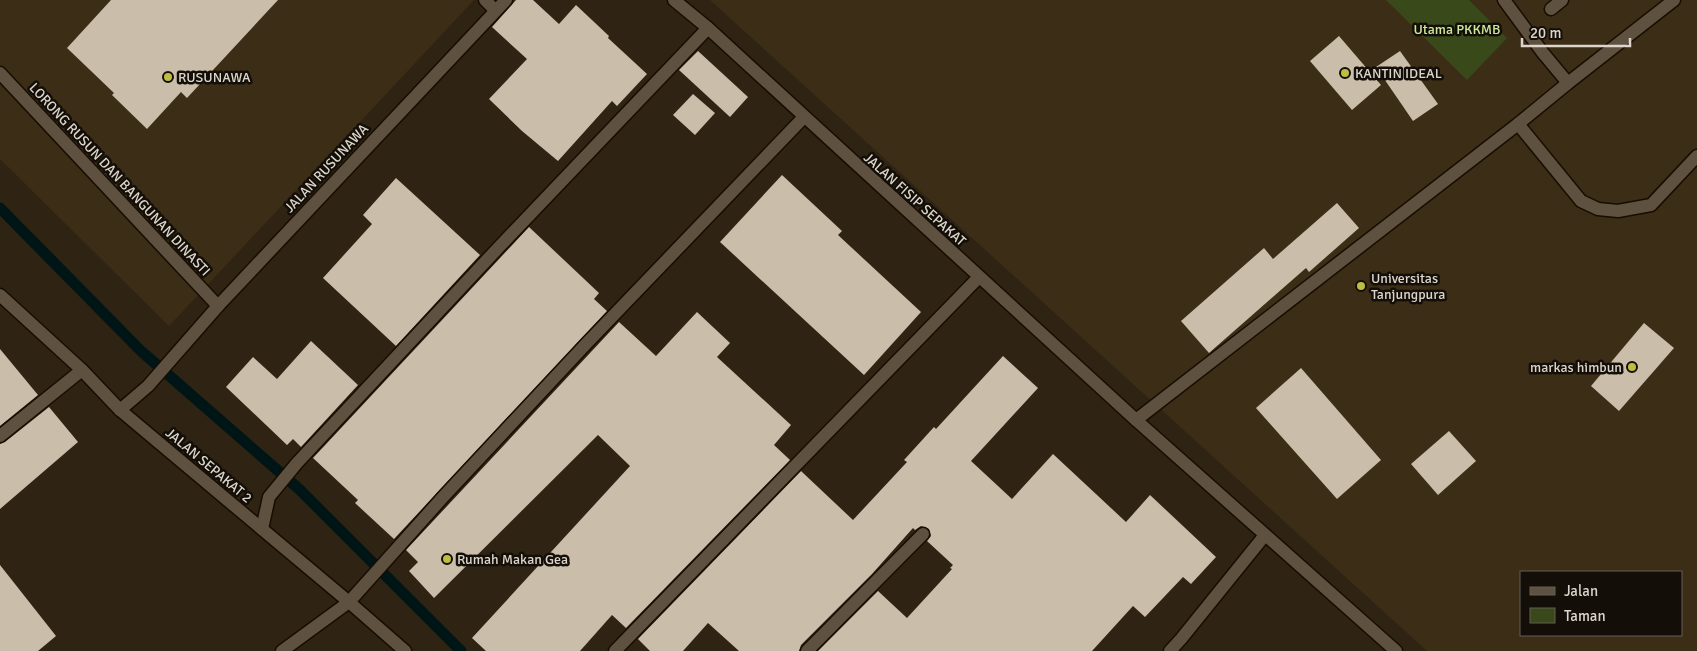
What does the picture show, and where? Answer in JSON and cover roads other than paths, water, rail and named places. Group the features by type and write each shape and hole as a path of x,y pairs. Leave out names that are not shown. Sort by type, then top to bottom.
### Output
{"street":[{"path":"485,0 495,10"},
{"name":"JALAN RUSUNAWA","path":"120,410 148,386 218,306 506,0"},
{"name":"JALAN FISIP SEPAKAT","path":"674,0 708,28 1136,420 1396,651"},
{"path":"1504,0 1543,53 1568,82"},
{"path":"1551,9 1562,0"},
{"path":"1136,420 1518,124 1568,82 1674,0"},
{"path":"262,529 269,497 297,463 708,28"},
{"name":"LORONG RUSUN DAN BANGUNAN DINASTI","path":"0,73 218,306"},
{"path":"282,651 350,602 444,496 586,344 804,117"},
{"path":"1518,124 1581,202 1598,209 1618,211 1651,205 1697,156"},
{"path":"615,651 979,277"},
{"name":"JALAN SEPAKAT 2","path":"0,295 82,370 120,410 350,602 405,651"},
{"path":"0,436 82,370"},
{"path":"807,651 923,534"},
{"path":"1170,651 1182,639 1265,535"}],"waterway":[{"path":"0,208 141,351 299,489 461,651"}],"place":[{"name":"KANTIN IDEAL","path":"1345,73"},
{"name":"RUSUNAWA","path":"168,77"},
{"name":"Universitas Tanjungpura","path":"1361,286"},
{"name":"markas himbun","path":"1632,367"},
{"name":"Rumah Makan Gea","path":"447,559"}],"park label":[{"name":"Utama PKKMB","path":"1457,29"}]}
